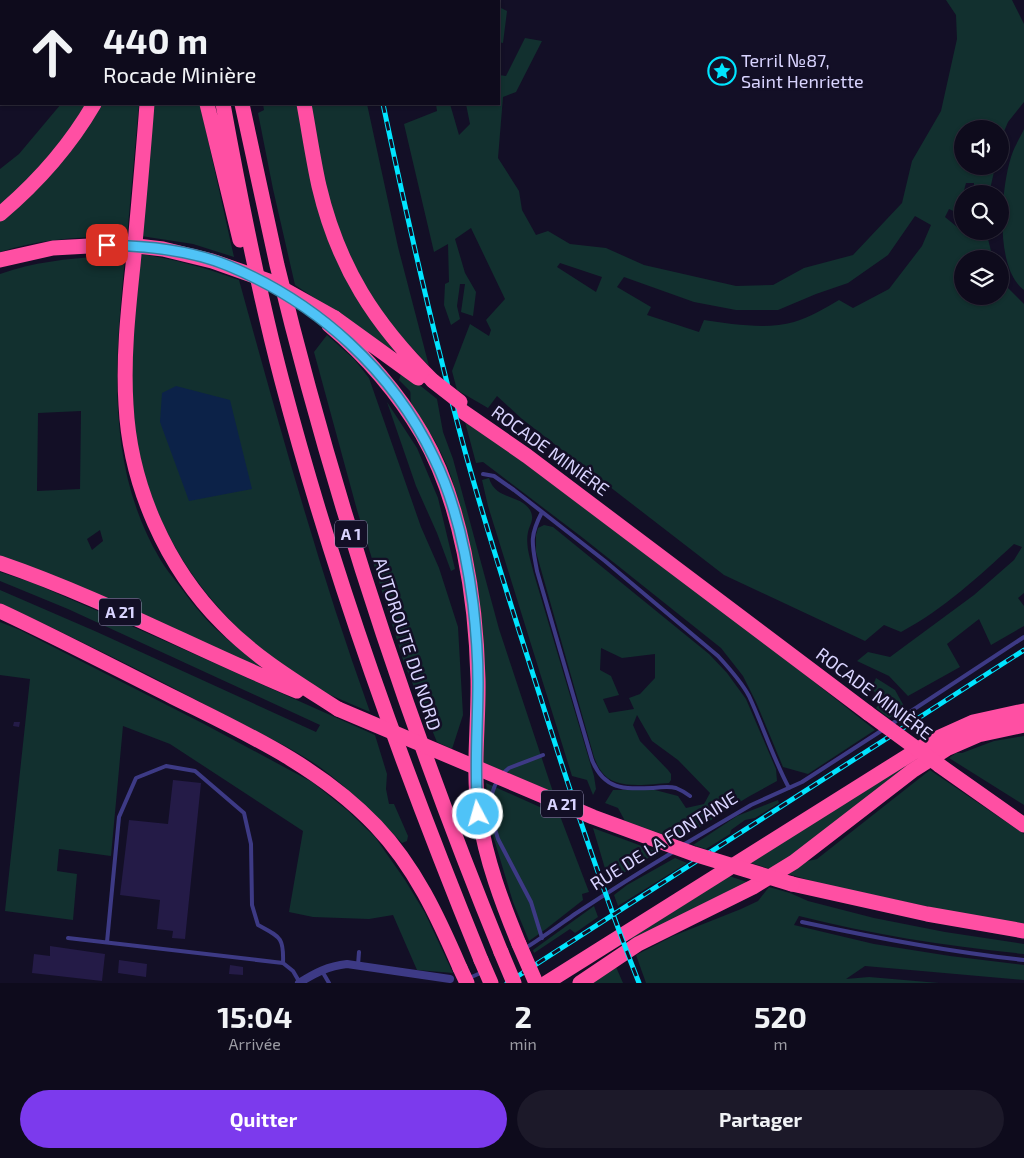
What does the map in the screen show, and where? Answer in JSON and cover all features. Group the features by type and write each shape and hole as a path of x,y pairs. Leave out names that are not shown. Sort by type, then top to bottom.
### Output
{"highway":[{"path":"0,214 28,189 59,156 93,105"},
{"path":"147,105 125,362 126,406 132,450 147,505 162,539 190,586 223,624 265,661 338,709"},
{"path":"207,105 245,259 259,285"},
{"name":"AUTOROUTE DU NORD","path":"223,105 259,285 285,390 308,474 345,593 410,778 504,956"},
{"name":"AUTOROUTE DU NORD","path":"242,105 278,265 347,522 413,724 453,833 514,983"},
{"path":"304,105 319,188 342,256 369,306 384,328 434,386"},
{"name":"ROCADE MINIÈRE","path":"0,260 53,248 107,245 137,246 197,256 269,281 332,322 384,352 434,386 868,713 1024,824"},
{"path":"332,322 376,370 410,415 435,459 449,496 465,559 476,628 478,683 476,790 478,814 489,862 504,908 504,956 536,983"},
{"name":"A 21","path":"0,563 112,609 237,666 593,817 694,854 792,884 926,914 1024,931"},
{"path":"0,611 252,737 299,764 333,787 376,827 415,876 436,914 455,974 467,983"},
{"path":"546,983 933,740 973,722 1024,711"},
{"path":"580,983 638,944 753,888 794,862 912,771 948,748 978,735 1024,725"},
{"name":"AUTOROUTE DU NORD","path":"491,983 504,956"}],"street":[{"name":"RUE DE LA FONTAINE","path":"300,983 321,969 335,965 358,965 435,978 455,974"}],"lane":[{"path":"483,474 494,476 542,512 605,561 718,656 731,670 748,695 789,788"},
{"path":"542,512 532,534 534,552 543,590 595,769 602,778 615,786 676,788 690,796"},
{"name":"RUE DE LA FONTAINE","path":"455,974 467,979 504,956 542,938 627,880 737,812 802,782 1024,637"},
{"path":"542,938 530,902 498,839 492,816 491,799 492,789 508,768 543,755"},
{"path":"107,942 119,817 136,778 166,766 195,771 244,813 251,844 252,905 258,925 278,936 284,947 283,963"},
{"path":"802,922 878,939 1024,960"},
{"path":"68,938 283,963 293,971 300,983"},
{"path":"358,965 360,952"},
{"path":"321,969 329,983"}],"green space":[{"path":"946,0 1012,0 1024,24 1024,102 1009,121 954,120 954,175 993,175 991,185 966,183 965,185 954,185 954,211 949,209 945,217 954,224 954,240 988,240 991,250 954,250 954,305 1009,305 1009,289 1024,304 1024,593 1018,598 1024,606 1024,626 991,645 979,619 947,644 960,667 908,696 889,676 857,661 868,652 890,657 974,595 1014,560 1022,547 1014,544 960,592 917,623 901,632 884,625 865,641 724,575 522,419 497,396 488,408 457,390 452,371 470,324 489,336 491,330 486,320 505,299 471,228 455,239 465,273 476,292 473,316 461,312 465,284 460,284 457,306 460,319 451,325 444,305 445,284 449,282 448,244 434,252 404,124 437,111 436,105 450,105 459,135 470,124 466,105 500,105 500,75 506,76 525,38 542,41 516,92 503,97 498,158 519,191 522,210 536,235 548,231 570,244 606,248 644,265 736,286 773,285 804,268 853,255 902,203 912,161 941,111 957,39 956,15","holes":["915,216 931,225 922,246 889,289 853,308 839,300 800,320 772,326 749,326 704,320 699,332 647,315 651,307 617,287 624,277 694,302 736,310 778,310 848,283 888,255","560,263 602,277 596,292 557,267"]},
{"path":"500,8 507,11 503,43 500,42"},
{"path":"60,105 86,105 59,149 0,207 0,169 19,154"},
{"path":"97,105 139,105 127,237 63,239 31,244 0,252 0,220"},
{"path":"153,105 200,105 234,257 193,244 141,236"},
{"path":"263,105 300,105 315,185 396,349 394,351 295,285 258,113 264,110"},
{"path":"311,105 367,105 398,247 429,366 387,321 346,255 325,186"},
{"path":"1024,129 1024,290 1014,279 1009,266 1009,250 1005,250 1003,240 1009,240 1009,185 1005,185 1007,175 1009,175 1009,164 1012,153"},
{"path":"140,254 190,264 239,280 317,551 370,712 307,684 272,661 202,588 183,561 168,533 154,504 144,473 132,406 131,349"},
{"path":"102,256 125,258 117,374 118,412 122,450 130,487 142,524 162,562 192,602 217,630 261,667 259,672 0,558 0,274 38,264","holes":["81,411 80,489 37,491 38,413","100,530 103,541 92,550 87,539"]},
{"path":"327,335 354,359 369,378 421,527 439,568 458,627 463,715 452,749 437,742 404,663 357,510 314,352"},
{"path":"402,371 437,399 443,432 453,459 499,629 553,792 482,762 484,726 483,655 478,587 472,552 464,518 449,472 435,441 413,407 410,391 399,380"},
{"path":"387,402 417,448 438,498 455,569 451,571 437,533 416,486"},
{"path":"464,418 766,644 875,730 808,774 783,767 743,676 721,648 583,538 483,462 476,463"},
{"path":"489,478 497,490 526,505 531,513 532,519 527,537 529,553 594,776 596,789 593,795 587,780 572,776 488,506 482,480"},
{"path":"544,525 553,527 709,654 727,673 746,699 776,769 777,781 679,840 625,821 618,808 605,803 613,790 655,790 678,796 686,808 704,804 710,793 678,760 652,741 637,715 633,725 640,741 671,774 669,783 623,784 607,777 600,769 594,757 536,552 538,528","holes":["601,648 622,658 655,654 655,678 640,694 629,698 634,709 609,713 603,699 619,695 611,676 600,670"]},
{"path":"0,572 33,583 100,612 375,735 387,774 386,789 389,804 394,804 408,836 407,841 402,843 353,794 309,760 139,670 0,603 0,590 316,732 320,725 68,609 0,581"},
{"path":"0,622 20,630 204,724 312,782 347,810 375,837 425,913 453,973 417,970 393,915 369,919 313,917 289,912 303,831 170,744 123,726 111,856 59,849 57,871 77,874 73,920 5,911 30,679 0,675"},
{"path":"876,678 895,690 905,708 889,718 876,708 881,702 872,688"},
{"path":"1024,736 1024,805 949,758 956,753 962,753 994,741"},
{"path":"914,759 918,761 773,870 748,862"},
{"path":"930,770 1024,834 1024,925 991,920 826,885 788,874 804,862 817,859"},
{"path":"486,783 560,816 589,892 582,894 583,900 529,941 513,902 491,829"},
{"path":"778,800 779,803 755,818 745,820 731,830 730,834 706,849 693,845 737,816"},
{"path":"593,828 658,852 609,882"},
{"path":"675,858 687,863 618,906 614,895 627,885"},
{"path":"729,876 750,883 632,944 630,939"},
{"path":"769,887 808,901 874,918 945,932 1024,944 1024,954 911,939 799,916 794,925 874,944 1024,965 1024,980 865,966 846,979 869,977 939,983 646,983 636,955 673,936 758,901"},
{"path":"594,906 598,917 575,933 570,929 534,953 533,950"},
{"path":"616,967 623,983 591,983"}],"water":[{"path":"176,386 230,400 252,489 189,501 160,422 162,393"}],"building":[{"path":"14,722 20,722 19,727 13,726"},
{"path":"173,780 201,783 185,939 172,938 173,931 157,929 160,900 120,895 129,820 168,824"},
{"path":"50,946 105,954 102,981 32,973 34,954 50,956"},
{"path":"119,960 147,964 146,977 118,973"},
{"path":"230,965 243,967 243,975 229,974"}],"railway":[{"path":"383,105 431,317 481,507 575,804 612,912 639,983"},
{"path":"507,983 1024,650"}],"place":[{"name":"Terril №87, Saint Henriette","path":"722,71"}],"route":[{"path":"107,245 137,246 180,252 229,266 285,295 329,325 358,351 376,370 410,415 423,435 443,478 457,524 469,578 478,653 476,790 478,814"}]}
